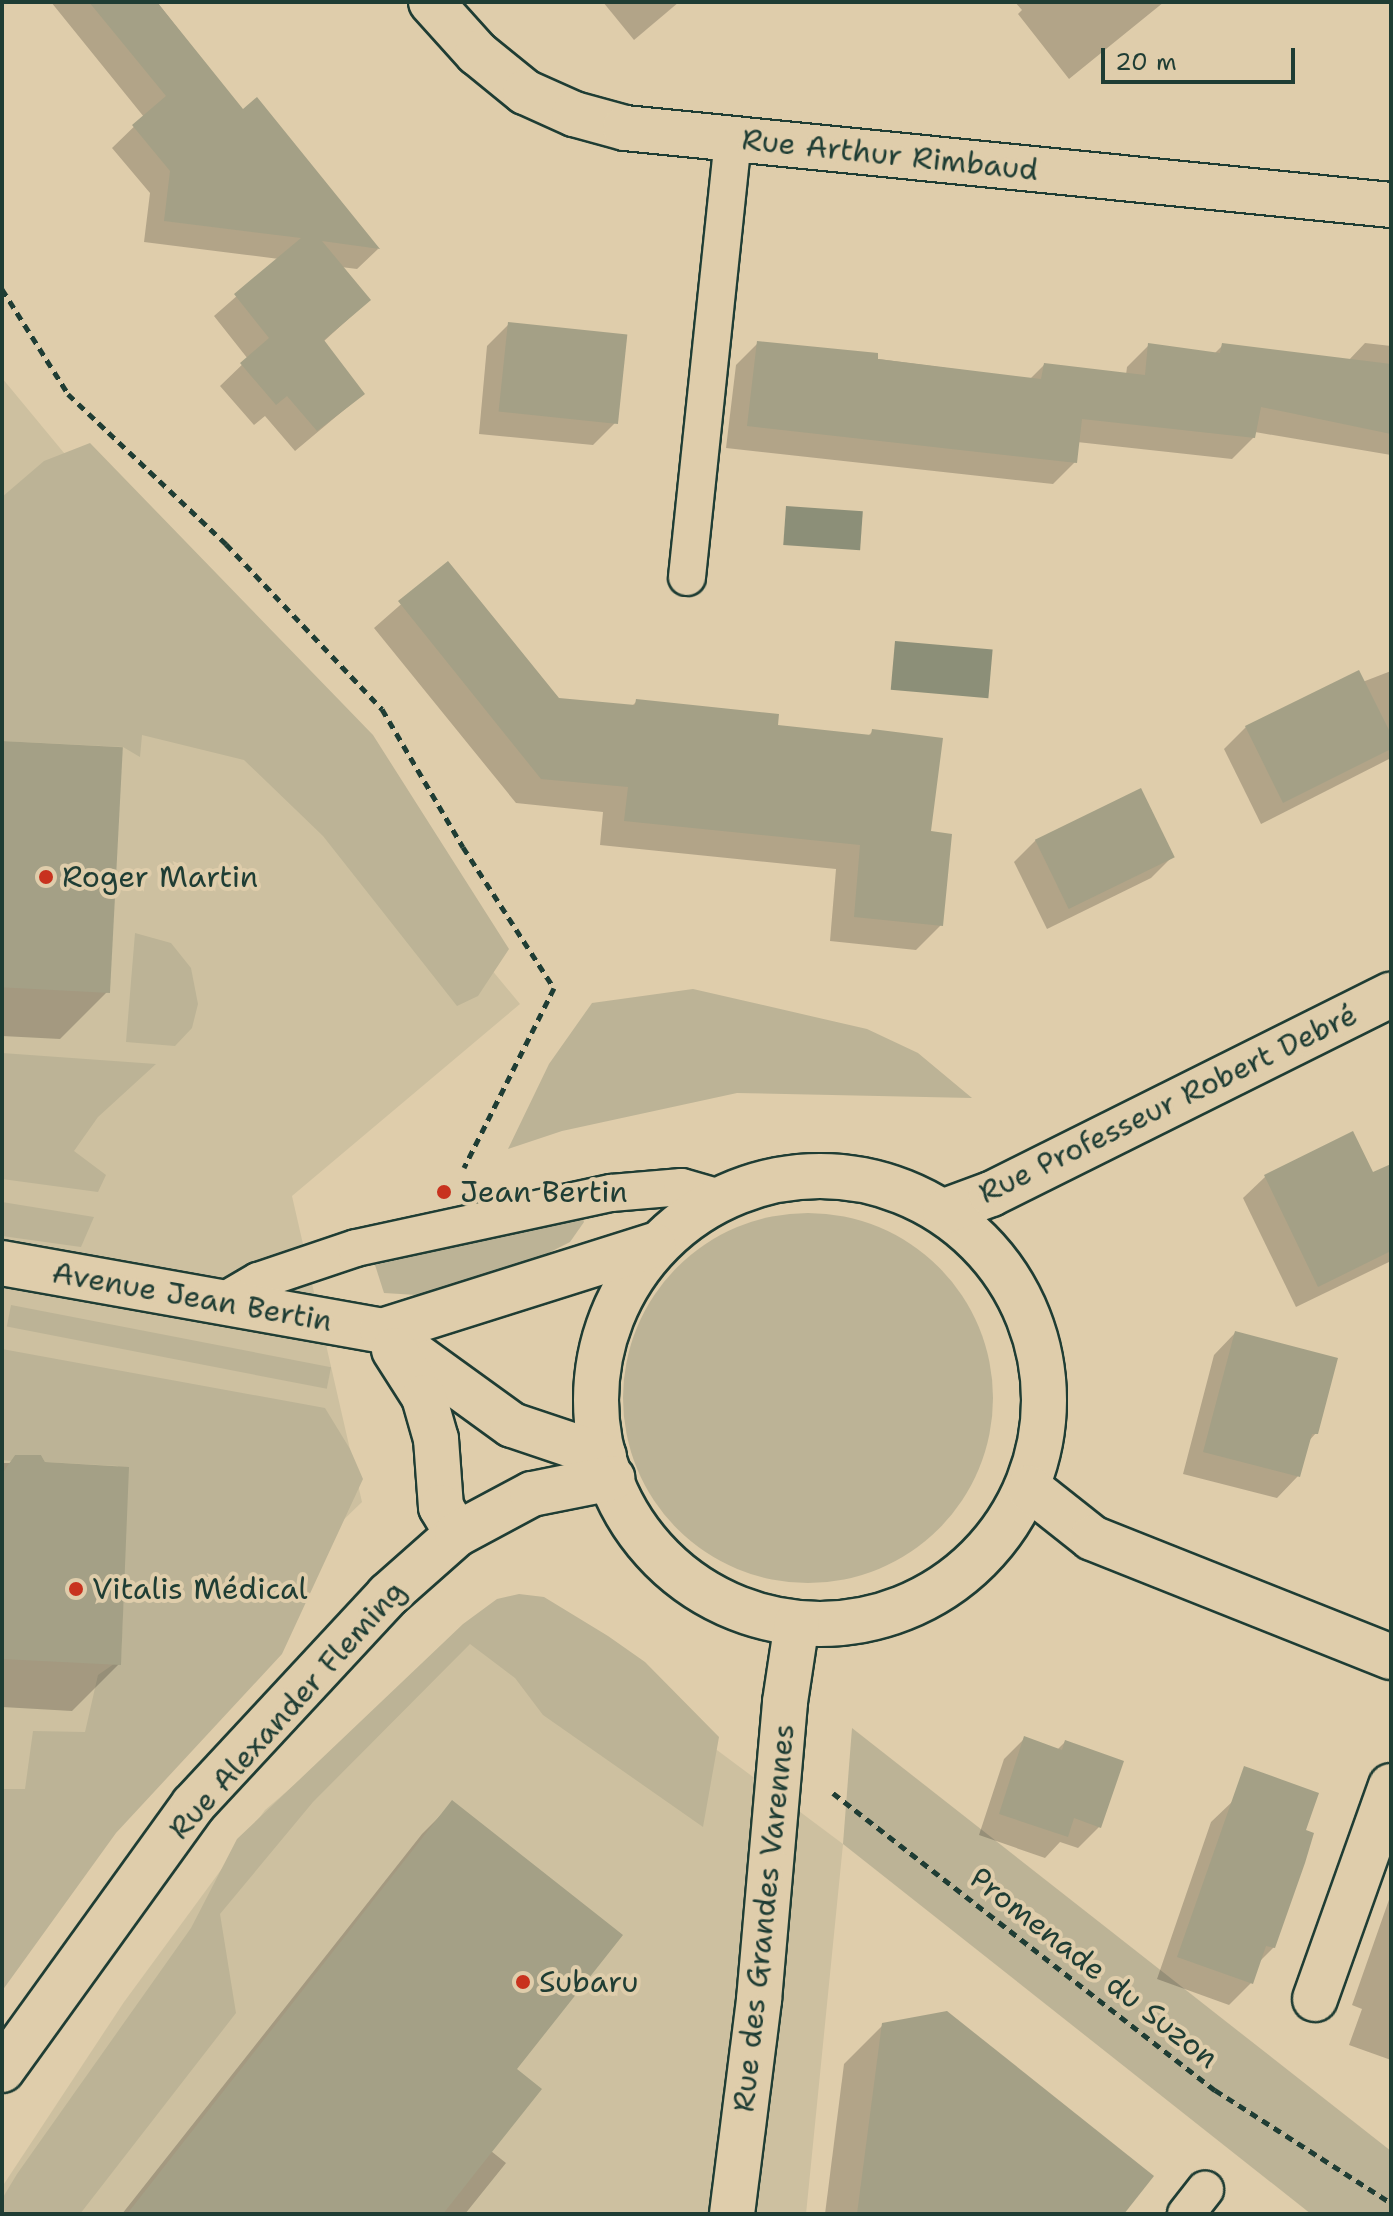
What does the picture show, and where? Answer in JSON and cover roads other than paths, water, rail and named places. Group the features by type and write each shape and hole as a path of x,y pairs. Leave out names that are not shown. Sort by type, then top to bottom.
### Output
{"street":[{"name":"Rue Arthur Rimbaud","path":"431,2 477,53 537,98 574,114 625,128 1391,205"},
{"name":"Rue Professeur Robert Debré","path":"945,1211 991,1194 1391,995"},
{"path":"786,1175 893,1186 945,1211 1011,1280 1045,1368 1046,1404 1029,1488 993,1546 935,1594 857,1623 797,1623 763,1618 694,1587 625,1512 608,1467 594,1393 607,1324 654,1245 718,1197 786,1175"},
{"name":"Avenue Jean Bertin","path":"382,1331 654,1245"},
{"name":"Avenue Jean Bertin","path":"2,1263 382,1331 512,1425 608,1467"},
{"path":"382,1331 424,1397 436,1439 441,1507 457,1534"},
{"name":"Rue Alexander Fleming","path":"2,2070 193,1805 388,1595 457,1534 532,1494 608,1467"},
{"path":"1029,1488 1092,1538 1391,1657"},
{"name":"Rue des Grandes Varennes","path":"732,2214 759,2000 781,1754 797,1623"},
{"path":"1315,1999 1391,1786"}],"lane":[{"path":"687,577 733,140"},
{"path":"222,1302 258,1281 356,1248 611,1193 682,1187 718,1197"}],"place":[{"name":"Roger Martin","path":"46,877"},
{"name":"Jean Bertin","path":"444,1192"},
{"name":"Vitalis Médical","path":"76,1589"},
{"name":"Subaru","path":"523,1982"}]}
